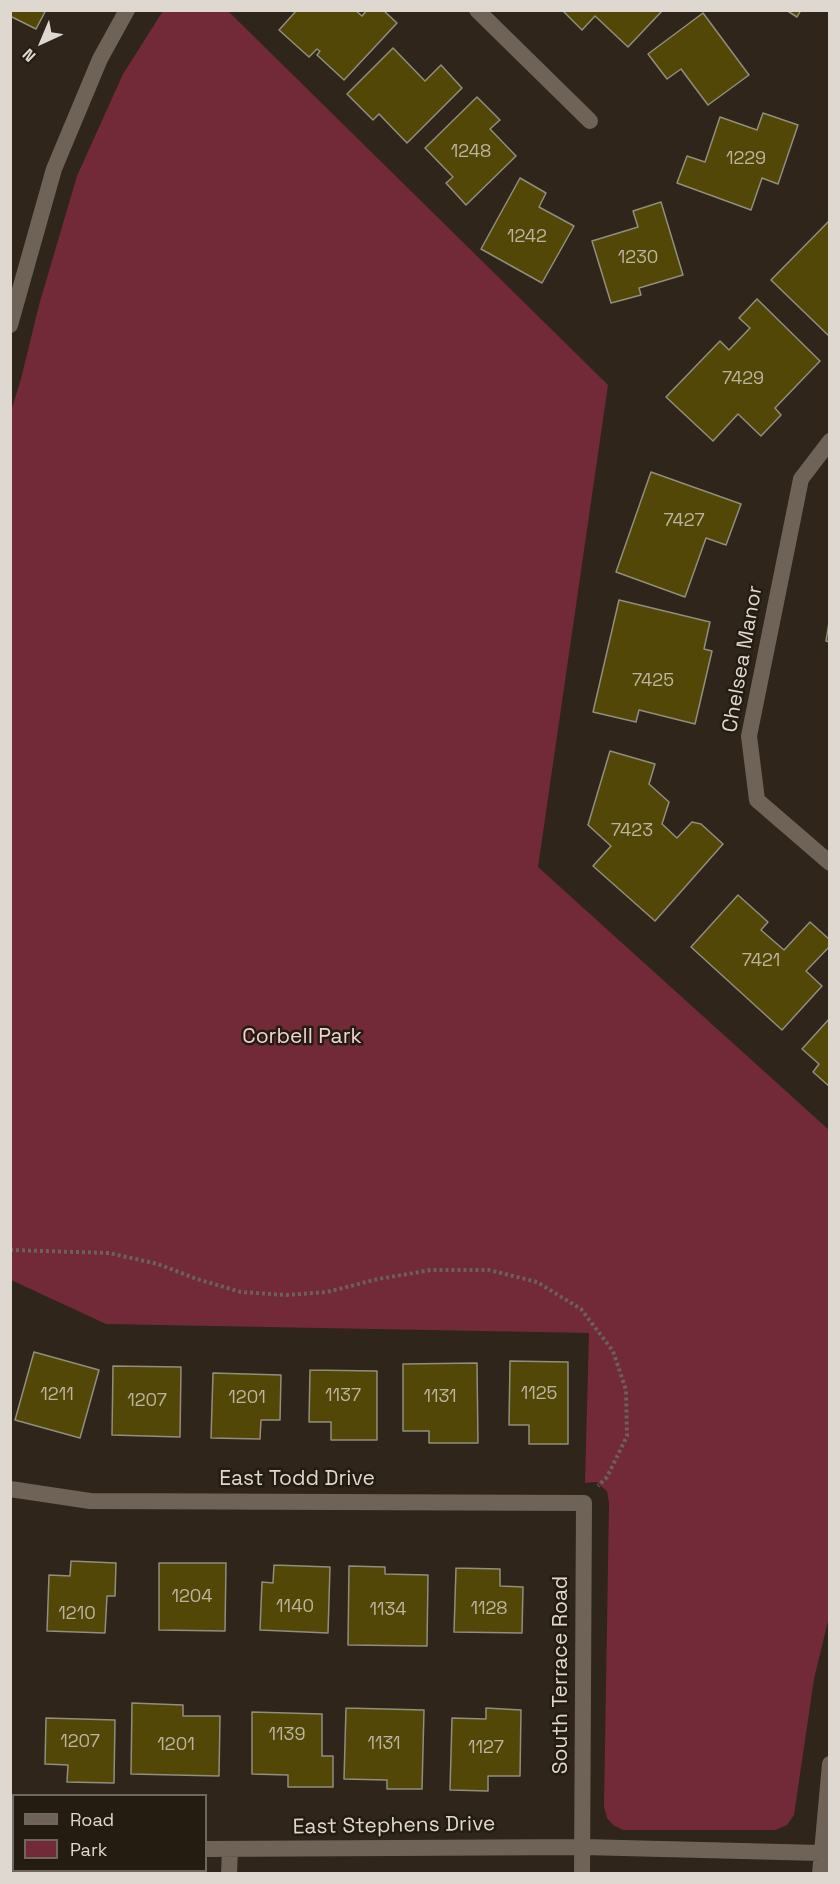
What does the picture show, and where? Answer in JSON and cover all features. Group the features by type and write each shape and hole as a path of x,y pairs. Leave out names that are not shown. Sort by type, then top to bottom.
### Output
{"street":[{"path":"10,325 54,169 100,59 127,10"},
{"path":"477,10 590,121"},
{"name":"Chelsea Manor","path":"830,441 801,479 749,736 757,800 830,863"},
{"name":"East Todd Drive","path":"10,1489 90,1501 584,1503"},
{"name":"South Terrace Road","path":"582,1874 584,1503"},
{"path":"820,1874 830,1764"},
{"path":"583,1847 821,1853"},
{"name":"East Stephens Drive","path":"207,1849 583,1847"},
{"path":"229,1874 230,1850"}],"path":[{"path":"10,1250 109,1252 158,1264 241,1292 252,1293 327,1292 378,1279 431,1270 489,1270 537,1282 581,1309 614,1351 626,1390 627,1436 607,1477 584,1503"}],"green space":[{"name":"Corbell Park","path":"163,11 228,11 608,385 538,867 829,1130 829,1617 814,1679 794,1815 787,1825 776,1830 623,1830 613,1825 607,1818 604,1807 609,1503 607,1491 596,1482 585,1483 589,1333 106,1324 11,1280 11,411 77,176 123,74"}],"building":[{"path":"10,10 46,10 36,29 10,16"},
{"path":"297,10 355,10 362,16 367,10 383,10 397,23 344,80 317,55 320,51 317,49 309,57 279,30"},
{"path":"562,10 663,10 628,47 595,16 582,30"},
{"path":"786,10 801,10 797,17"},
{"path":"703,13 749,75 708,105 681,69 667,79 648,54"},
{"path":"393,48 425,81 441,65 462,88 407,143 379,114 373,120 347,94"},
{"path":"477,97 500,120 490,129 516,156 466,205 446,183 453,177 425,148"},
{"path":"763,113 798,125 778,184 762,178 751,210 677,183 687,156 705,162 720,117 757,130"},
{"path":"520,178 546,193 539,207 574,226 542,283 481,249"},
{"path":"661,202 683,275 639,288 641,295 611,303 592,241 638,227 633,211"},
{"path":"830,220 830,337 771,280"},
{"path":"757,299 820,361 775,408 781,415 761,436 738,414 713,441 666,397 720,341 729,350 750,328 739,318"},
{"path":"651,472 741,504 726,545 706,538 685,597 616,572"},
{"path":"619,600 710,622 704,649 712,651 695,724 639,710 636,722 593,712"},
{"path":"830,616 830,642 826,641"},
{"path":"610,751 655,764 649,784 669,802 662,824 677,838 692,822 701,824 723,844 655,921 593,866 611,846 588,825"},
{"path":"738,895 768,922 761,930 784,950 810,922 830,940 830,946 806,971 822,986 782,1030 691,947"},
{"path":"830,1018 830,1087 813,1072 819,1064 802,1049"},
{"path":"34,1352 99,1370 80,1438 15,1420"},
{"path":"510,1361 568,1362 568,1444 529,1444 529,1425 509,1425"},
{"path":"477,1363 478,1443 429,1443 429,1431 403,1431 403,1364"},
{"path":"113,1366 181,1367 180,1437 112,1435"},
{"path":"310,1370 377,1371 377,1440 331,1440 331,1422 309,1422"},
{"path":"213,1373 281,1375 280,1420 261,1420 260,1439 211,1438"},
{"path":"71,1561 116,1563 115,1596 107,1596 105,1633 47,1631 49,1575 70,1576"},
{"path":"159,1563 226,1563 225,1631 159,1630"},
{"path":"274,1565 330,1567 328,1633 260,1630 262,1582 273,1583"},
{"path":"349,1566 385,1567 385,1574 428,1575 427,1646 348,1645"},
{"path":"456,1568 500,1569 500,1586 523,1587 522,1633 454,1632"},
{"path":"132,1703 183,1705 183,1716 220,1716 219,1776 131,1774"},
{"path":"346,1708 424,1710 422,1789 387,1789 387,1780 344,1779"},
{"path":"486,1708 521,1710 520,1776 488,1776 488,1791 450,1790 452,1718 486,1719"},
{"path":"252,1712 322,1714 322,1756 333,1756 333,1787 288,1787 288,1775 252,1774"},
{"path":"46,1718 115,1720 114,1783 67,1782 68,1765 45,1764"}]}
